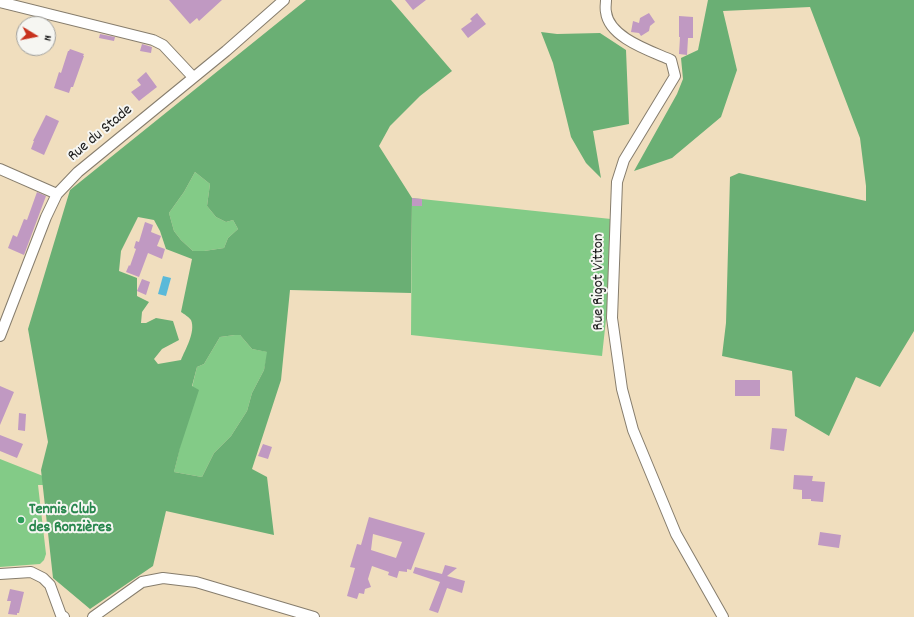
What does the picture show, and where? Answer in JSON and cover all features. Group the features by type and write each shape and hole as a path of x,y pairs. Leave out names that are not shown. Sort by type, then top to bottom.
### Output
{"street":[{"name":"Rue du Stade","path":"0,336 46,217 57,194 78,172 226,51 284,0"},
{"name":"Rue Rigot Vitton","path":"606,0 606,14 610,24 618,33 633,44 671,60 675,76 624,160 617,182 612,318 622,389 633,430 676,534 723,617"},
{"path":"0,2 153,40 163,45 193,77"},
{"path":"0,169 57,194"},
{"path":"0,574 31,572 43,578 50,585 61,615 64,617"},
{"path":"93,617 142,582 163,578 196,582 314,617"}],"green space":[{"path":"306,0 391,0 452,71 420,96 390,126 379,146 412,198 411,293 290,290 281,380 252,469 267,477 274,535 166,511 153,566 90,609 53,578 41,470 48,442 28,329 70,190","holes":["195,172 210,184 207,206 216,217 226,222 233,220 238,229 228,238 224,248 193,251 174,231 169,213 184,192","138,217 154,220 160,231 166,249 192,259 181,312 191,320 192,330 181,360 158,364 154,359 162,349 179,340 173,321 156,318 146,323 141,323 142,312 149,302 137,296 137,278 119,271 121,251","240,335 252,349 267,352 264,370 252,393 247,411 231,436 214,453 202,477 174,472 180,448 199,390 192,386 197,367 204,364 220,337"]},
{"path":"708,0 914,0 914,331 880,387 856,377 829,436 795,416 792,371 722,356 726,323 730,177 739,173 866,201 866,186 860,138 810,7 723,11 737,70 721,117 672,158 634,171 677,94 683,79 681,58 698,50"},
{"path":"541,32 557,34 600,33 626,50 629,124 593,131 601,178 586,163 571,137 553,63"},
{"path":"195,172 210,184 207,206 216,217 226,222 233,220 238,229 228,238 224,248 193,251 174,231 169,213 184,192"},
{"path":"412,198 611,219 608,301 602,356 411,335"},
{"path":"240,335 252,349 268,352 264,370 252,393 247,411 231,436 214,453 202,477 174,472 197,367 204,364 220,337"},
{"name":"Tennis Club des Ronzières","path":"0,459 43,476 43,485 38,485 46,554 44,560 40,564 0,567"}],"water":[{"path":"163,276 171,278 166,296 158,294"}],"building":[{"path":"169,0 222,0 199,21 197,18 190,24"},
{"path":"405,0 426,0 413,10"},
{"path":"477,13 486,24 468,38 461,29 472,21 470,19"},
{"path":"649,13 655,22 650,26 649,31 641,36 639,33 631,32 633,21 639,23 640,18"},
{"path":"679,16 693,17 693,38 688,38 687,55 679,54"},
{"path":"100,34 115,37 114,41 99,38"},
{"path":"142,44 152,47 151,53 140,51"},
{"path":"70,49 84,54 84,56 73,87 71,87 69,93 54,88 59,72 61,73"},
{"path":"146,72 157,87 139,101 131,92 141,85 137,80"},
{"path":"46,115 59,121 44,155 31,149 33,141"},
{"path":"37,192 46,196 24,255 8,248 13,235 17,237 24,219 27,220"},
{"path":"412,198 422,199 422,206 412,206"},
{"path":"145,222 153,225 151,232 161,236 157,246 165,249 162,259 148,253 139,277 126,272 129,265 130,266 136,249 134,248 136,241 139,242"},
{"path":"142,279 150,282 146,295 137,291"},
{"path":"735,380 760,380 760,396 735,396"},
{"path":"0,386 14,392 0,425"},
{"path":"19,413 26,414 25,431 18,430"},
{"path":"772,428 787,429 784,451 770,449"},
{"path":"0,435 23,444 17,458 0,451"},
{"path":"263,444 272,447 268,459 258,456"},
{"path":"794,475 813,476 812,481 825,482 823,502 811,501 811,499 802,499 802,490 793,489"},
{"path":"369,517 425,533 411,570 407,569 407,572 399,571 397,578 388,575 389,572 372,566 368,579 371,587 365,589 364,594 359,593 357,599 347,596 355,568 350,567 357,544 361,545","holes":["373,534 402,542 396,558 371,550"]},
{"path":"820,532 841,535 839,548 818,545"},
{"path":"445,565 457,568 447,576 465,581 462,593 447,588 438,613 429,610 440,582 413,573 415,567 442,574"},
{"path":"10,589 24,592 19,613 17,613 17,615 8,614 11,601 7,601"}],"place":[{"name":"Tennis Club des Ronzières","path":"21,520"}]}
